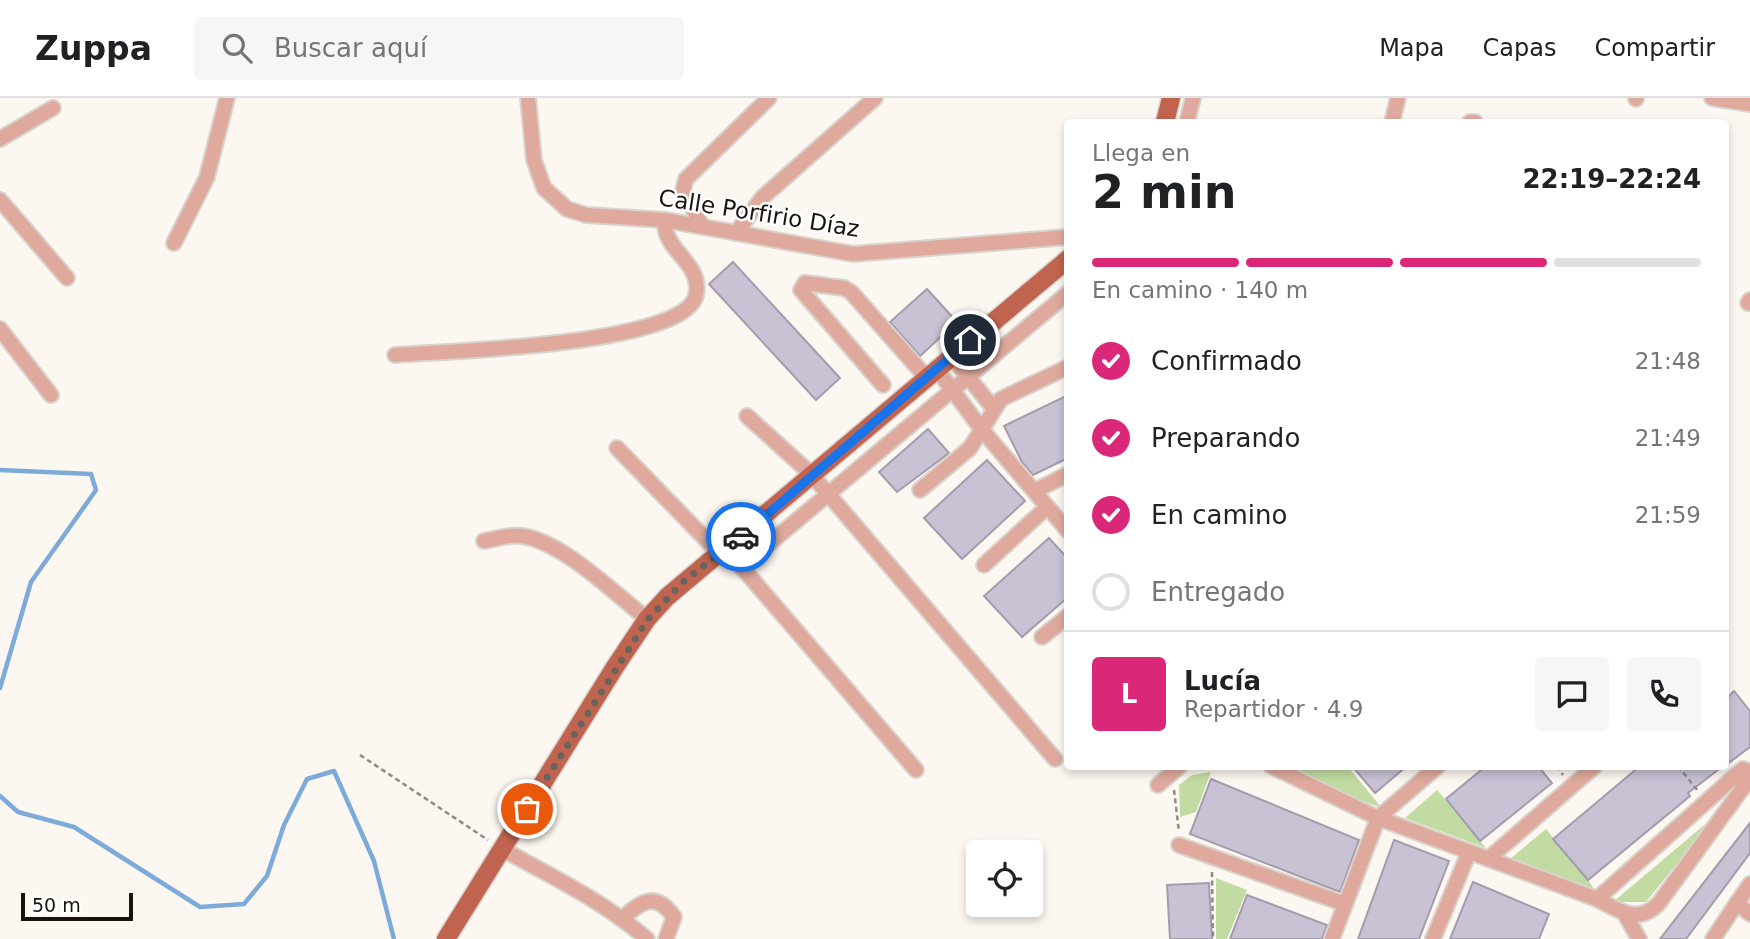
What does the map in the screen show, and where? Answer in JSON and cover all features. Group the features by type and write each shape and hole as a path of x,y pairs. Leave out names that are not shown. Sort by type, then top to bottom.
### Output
{"main road":[{"path":"1166,119 1171,98"},
{"path":"446,939 648,619 684,581 720,555 811,474 1064,262"}],"street":[{"path":"174,243 207,177 227,98"},
{"name":"Calle Porfirio Díaz","path":"528,98 534,160 550,196 567,209 586,215 665,220 853,254 1064,237"},
{"path":"702,226 683,190 686,179 769,98"},
{"path":"736,233 763,197 875,98"},
{"path":"1188,119 1193,98"},
{"path":"1393,119 1398,98"},
{"path":"1712,98 1750,104"},
{"path":"0,139 54,108"},
{"path":"0,200 67,278"},
{"path":"395,355 559,344 646,326 677,316 692,305 697,285 690,265 667,240 665,220"},
{"path":"883,384 801,290 805,283 844,288 851,292 951,390 1064,526"},
{"path":"739,564 752,558 1064,296"},
{"path":"0,329 51,395"},
{"path":"951,356 994,410"},
{"path":"920,490 970,448 1001,399 1064,369"},
{"path":"747,416 811,474 1055,759"},
{"path":"617,447 720,555 739,564 916,770"},
{"path":"1035,491 1064,476"},
{"path":"984,565 1047,507"},
{"path":"484,541 520,535 539,541 557,550 648,619"},
{"path":"1042,637 1064,619"},
{"path":"1158,785 1176,770"},
{"path":"1280,770 1378,818 1597,899 1625,914 1646,914 1659,903 1748,773"},
{"path":"1332,939 1378,818 1433,770"},
{"path":"1488,859 1590,770"},
{"path":"1597,899 1707,803 1748,773"},
{"path":"1179,845 1345,904"},
{"path":"502,849 574,886 623,918 648,939"},
{"path":"1433,939 1469,852"},
{"path":"1713,939 1750,884"},
{"path":"623,918 640,903 655,901 666,906 674,917 666,939"},
{"path":"1737,903 1750,914"},
{"path":"1625,914 1639,939"}],"path":[{"path":"360,755 502,849"},
{"path":"1176,770 1179,845"},
{"path":"1681,770 1707,803"},
{"path":"1212,858 1213,939"}],"green space":[{"path":"1302,770 1350,770 1382,808 1293,776"},
{"path":"1211,772 1196,812 1180,817 1179,785 1192,775"},
{"path":"1437,790 1480,841 1486,848 1405,818"},
{"path":"1716,815 1646,902 1613,902"},
{"path":"1546,829 1588,880 1594,889 1510,859"},
{"path":"1216,878 1247,890 1227,939 1216,939"}],"building":[{"path":"733,262 840,378 816,400 709,284"},
{"path":"927,289 957,322 920,356 890,322"},
{"path":"1064,397 1064,460 1033,475 1022,462 1004,426"},
{"path":"928,429 949,453 897,492 879,472"},
{"path":"987,460 1025,501 962,559 924,518"},
{"path":"1049,538 1064,555 1064,600 1022,637 984,596"},
{"path":"1734,691 1750,711 1750,747 1729,763 1729,696"},
{"path":"1355,770 1402,770 1375,793"},
{"path":"1481,770 1541,770 1552,783 1480,841 1446,799"},
{"path":"1635,770 1718,770 1588,880 1553,839"},
{"path":"1211,779 1359,840 1340,892 1190,834"},
{"path":"1750,823 1750,853 1686,939 1660,939"},
{"path":"1394,840 1449,861 1419,939 1358,939"},
{"path":"1473,882 1549,914 1539,939 1450,939"},
{"path":"1209,883 1212,939 1170,939 1167,885"},
{"path":"1247,895 1327,925 1322,939 1230,939"}],"waterway":[{"path":"0,470 91,474 96,490 31,582 0,688"},
{"path":"0,796 18,812 74,827 200,907 244,904 267,876 284,825 307,779 334,771 374,861 394,939"}],"way so far":[{"path":"527,809 648,619 684,581 741,537"}],"route":[{"path":"741,537 811,474 970,340"}]}
